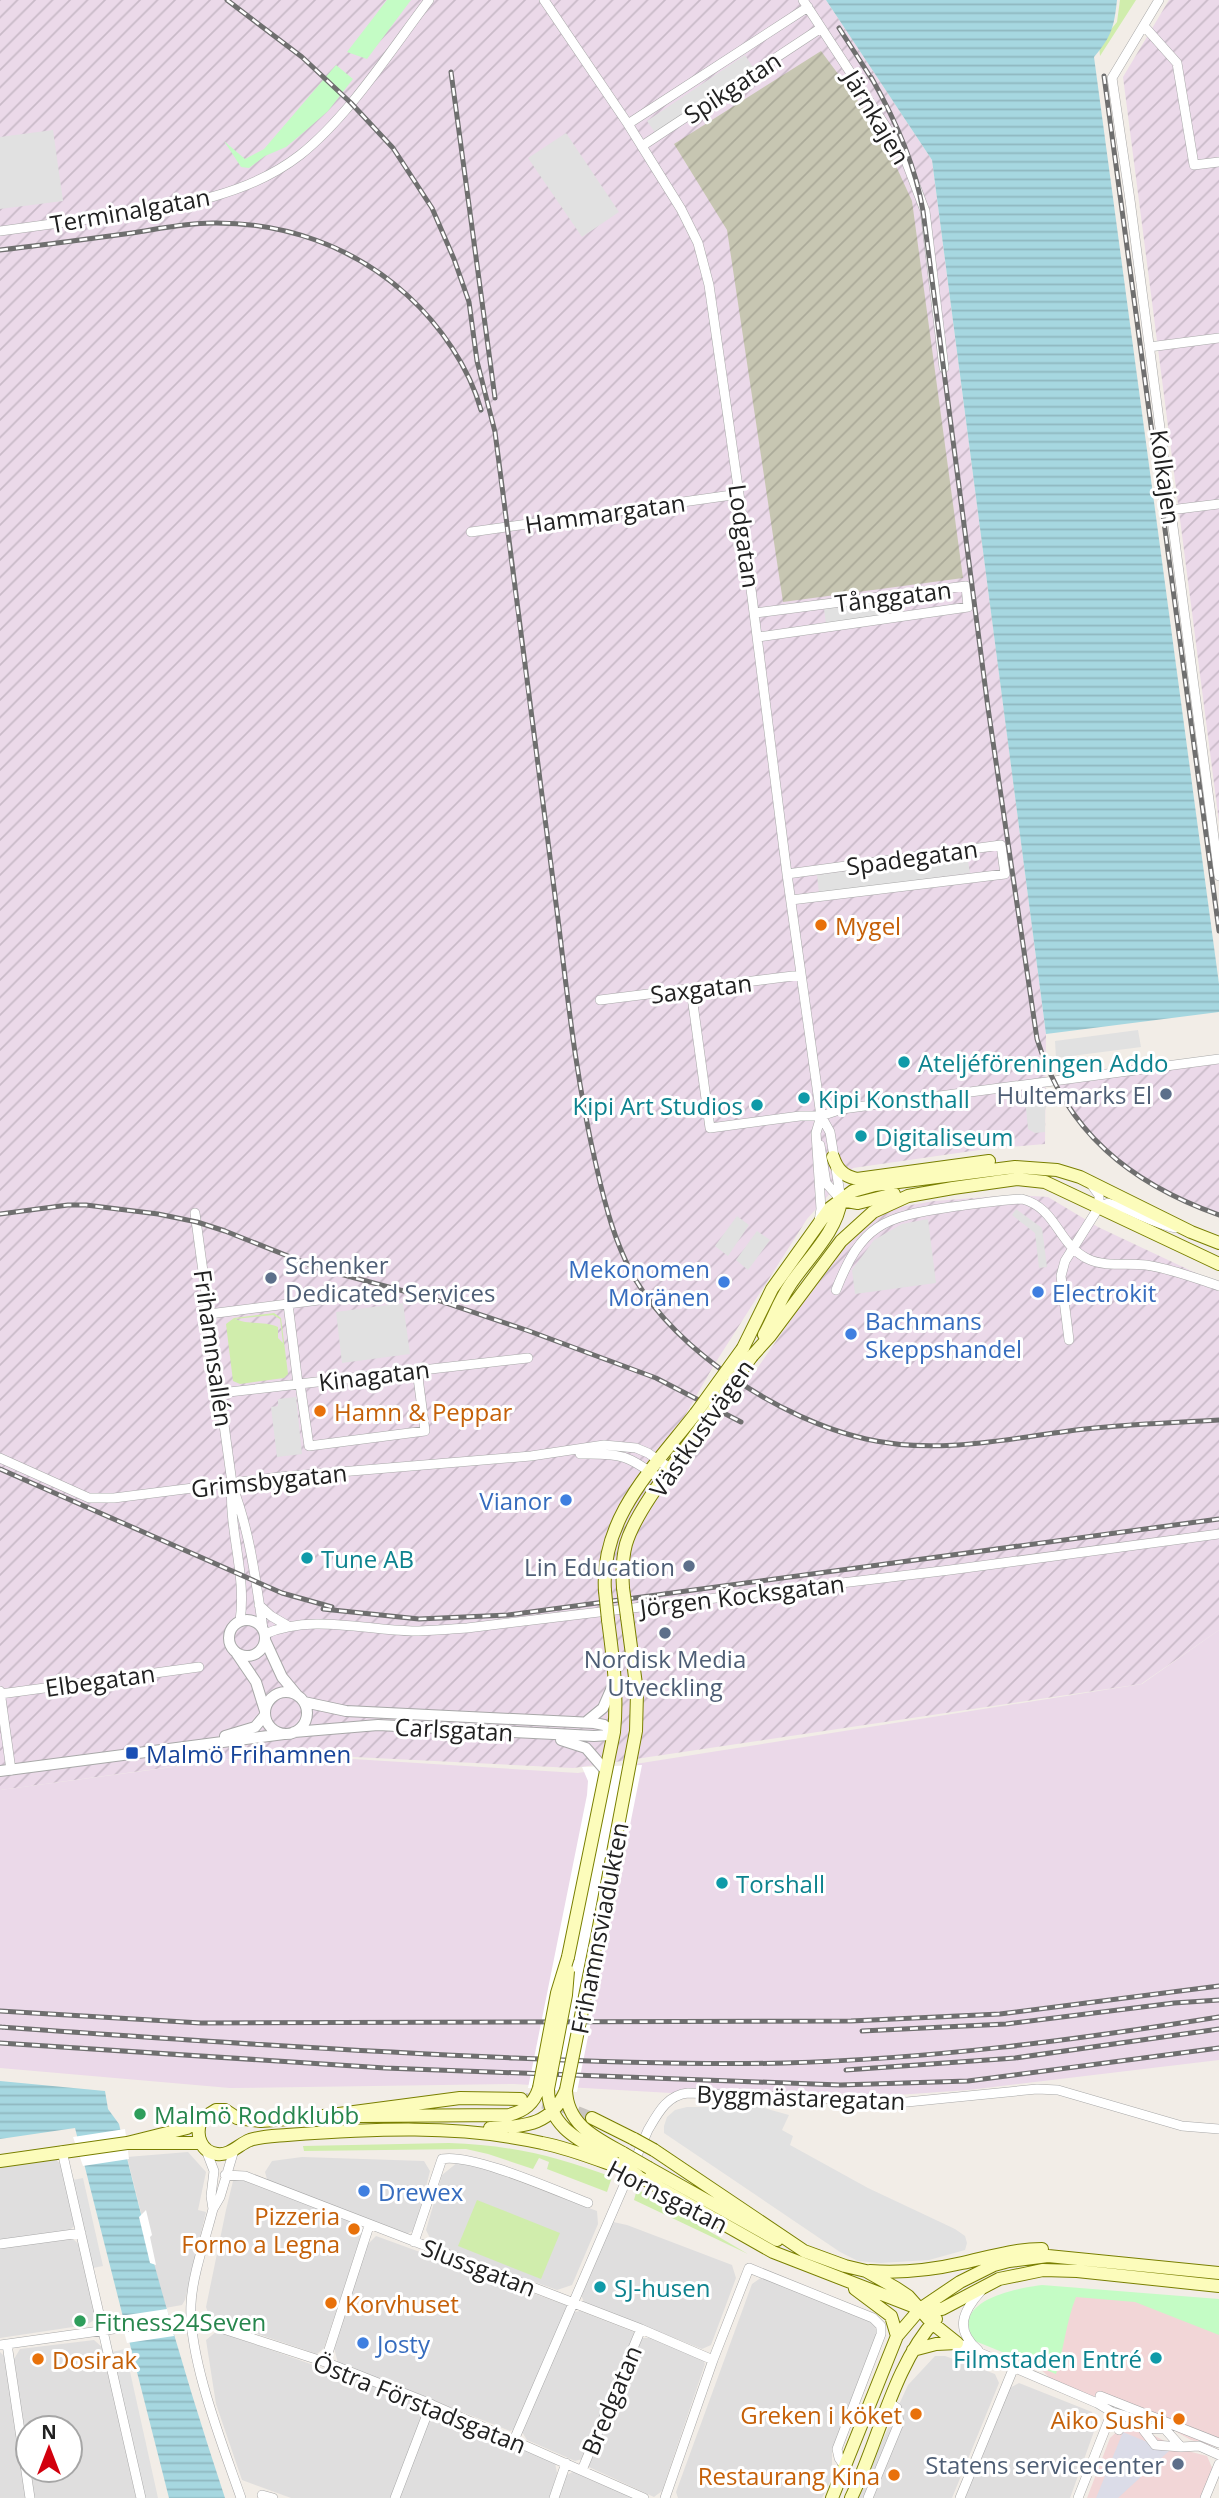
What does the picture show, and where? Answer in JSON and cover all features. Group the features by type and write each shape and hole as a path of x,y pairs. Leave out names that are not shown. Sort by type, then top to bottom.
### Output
{"main road":[{"path":"834,1157 845,1175 857,1179 991,1161 1028,1162 1057,1170"},
{"name":"Västkustvägen","path":"631,1766 637,1692 623,1588 624,1558 630,1534 701,1417 751,1350 772,1289 830,1208 853,1191 875,1185 1015,1167 1057,1170 1080,1177 1219,1243"},
{"name":"Västkustvägen","path":"751,1350 771,1336 841,1241 883,1206 908,1196 1032,1179 1052,1185 1219,1264"},
{"name":"Västkustvägen","path":"841,1200 858,1203 898,1193 953,1188"},
{"path":"751,1350 788,1288 834,1224 841,1200"},
{"name":"Västkustvägen","path":"616,1677 605,1591 607,1554 615,1527 621,1512 649,1471 701,1417"},
{"name":"Frihamnsviadukten","path":"552,2113 544,2089 566,1994 568,1957 614,1732 616,1677"},
{"path":"631,1766 625,1742 614,1732 637,1713"},
{"name":"Frihamnsviadukten","path":"552,2113 566,2090 631,1766"},
{"path":"316,2116 499,2116 526,2109 544,2089"},
{"path":"566,2090 568,2105 577,2122 620,2161"},
{"path":"237,2118 261,2121 460,2098 521,2099"},
{"path":"0,2161 127,2143 187,2128 216,2110 226,2110 237,2118 242,2126 242,2135 235,2148"},
{"path":"452,2130 526,2125 540,2121 552,2113 568,2133 643,2174 804,2251"},
{"name":"Hornsgatan","path":"592,2118 653,2150 804,2251 866,2271 908,2296 928,2314"},
{"path":"201,2121 198,2132 203,2146"},
{"name":"Hornsgatan","path":"127,2143 203,2146 217,2154 256,2138 452,2130 545,2143 620,2161"},
{"name":"Hornsgatan","path":"643,2174 773,2252 928,2314"},
{"path":"866,2271 915,2270 962,2263 1014,2250 1032,2249 1065,2251 1121,2264"},
{"path":"851,2498 938,2295 977,2272 1009,2260 1048,2256 1219,2273"},
{"path":"832,2498 897,2336 928,2314 986,2285 1021,2273 1055,2270 1219,2286"},
{"path":"843,2280 891,2316 897,2336"},
{"path":"897,2336 916,2326 928,2314"},
{"path":"928,2314 957,2343"},
{"path":"866,2462 879,2411 916,2326"},
{"path":"913,2350 936,2343 957,2343"}],"street":[{"name":"Terminalgatan","path":"0,231 181,206 215,197 259,180 299,156 322,136 351,103 429,0"},
{"name":"Lodgatan","path":"544,0 628,124 681,209 698,243 709,285 821,1116 830,1132 841,1200"},
{"path":"1159,0 1144,26 1177,63 1194,165 1219,162"},
{"path":"628,124 805,4"},
{"name":"Järnkajen","path":"805,4 903,153 925,211 944,368"},
{"name":"Kolkajen","path":"1144,26 1112,78 1219,876"},
{"name":"Spikgatan","path":"642,146 821,28"},
{"path":"1149,347 1219,338"},
{"name":"Hammargatan","path":"471,533 739,494"},
{"path":"1170,510 1219,504"},
{"name":"Tånggatan","path":"755,614 966,586 968,607 758,636"},
{"name":"Spadegatan","path":"787,874 1001,845 1005,874 791,900"},
{"name":"Saxgatan","path":"600,1000 802,975"},
{"path":"691,989 709,1128 800,1116 821,1116 842,1109 1219,1059"},
{"name":"Lodgatan","path":"819,1221 821,1209 816,1133 821,1116"},
{"name":"Lodgatan","path":"816,1133 827,1183 830,1191 841,1200"},
{"path":"1069,1340 1060,1276 1065,1261 1099,1207 1099,1195 1091,1184"},
{"path":"836,1290 846,1263 866,1236 887,1221 913,1212 1021,1199 1045,1210 1062,1236 1087,1259 1161,1268 1219,1286"},
{"path":"1099,1207 1108,1203 1164,1226 1191,1232"},
{"name":"Frihamnsallén","path":"195,1213 232,1483 240,1505 264,1635 282,1677 301,1699"},
{"path":"209,1314 367,1294"},
{"path":"288,1304 309,1446 425,1431 417,1370"},
{"name":"Kinagatan","path":"220,1393 528,1358"},
{"name":"Grimsbygatan","path":"0,1458 89,1498 114,1498 232,1483 617,1445 636,1448 671,1469"},
{"name":"Grimsbygatan","path":"546,1454 620,1454 636,1461 662,1481"},
{"name":"Frihamnsallén","path":"232,1483 230,1506 242,1576 240,1621"},
{"name":"Jörgen Kocksgatan","path":"264,1635 288,1626 337,1624 412,1631 467,1629 1219,1534"},
{"path":"259,1605 288,1626"},
{"path":"235,1652 241,1656 260,1651 264,1635 253,1621 240,1621 232,1628 229,1645 256,1682 265,1713 271,1727 289,1733 301,1728 306,1718 301,1699 287,1692 277,1694 268,1702 265,1713"},
{"name":"Elbegatan","path":"0,1692 199,1667"},
{"path":"585,1723 603,1708 616,1677"},
{"path":"0,1692 5,1770"},
{"name":"Carlsgatan","path":"301,1699 325,1708 356,1712 585,1723 604,1726 614,1732"},
{"name":"Carlsgatan","path":"140,1752 246,1731 255,1727 265,1713"},
{"name":"Carlsgatan","path":"5,1770 289,1733 378,1725 594,1737 614,1732"},
{"path":"542,1734 586,1748 605,1768"},
{"name":"Byggmästaregatan","path":"514,2440 648,2130 664,2105 676,2096 688,2093 907,2102 1037,2089 1058,2090 1182,2126 1219,2129"},
{"path":"203,2146 214,2171 211,2196 213,2209"},
{"path":"235,2148 220,2197 213,2209 191,2303 202,2377 241,2498"},
{"path":"62,2151 141,2498"},
{"path":"414,2242 442,2159 450,2157 475,2162 588,2203"},
{"name":"Slussgatan","path":"225,2175 245,2176 641,2329 713,2360"},
{"path":"325,2362 369,2226"},
{"path":"0,2244 80,2232"},
{"path":"665,2498 713,2360 749,2268 873,2318 881,2326 881,2334 837,2449 845,2467"},
{"path":"982,2353 970,2343 964,2332 963,2321 972,2300 986,2285"},
{"name":"Östra Förstadsgatan","path":"4,2345 170,2322 192,2321 208,2324 325,2362 431,2404 644,2498"},
{"name":"Bredgatan","path":"582,2470 641,2329"},
{"path":"957,2343 1126,2416 1142,2428 1155,2445 1199,2446 1219,2455"},
{"path":"4,2345 30,2498"},
{"path":"960,2498 1014,2367"},
{"path":"1100,2396 1219,2444"},
{"path":"868,2498 899,2423 897,2408 890,2403"},
{"path":"395,2498 431,2404"},
{"path":"1094,2410 1112,2412"},
{"path":"1112,2412 1119,2430"},
{"path":"1078,2498 1112,2412"},
{"path":"1142,2428 1165,2429 1181,2447"},
{"path":"554,2498 566,2463"},
{"path":"1205,2498 1219,2464"},
{"path":"262,2495 273,2498"}],"shaded area":[{"path":"0,0 826,0 932,160 1046,1034 1045,1144 986,1149 853,1168 807,1219 714,1365 660,1459 708,1439 843,1245 877,1211 934,1201 1015,1195 1048,1197 1098,1227 1219,1284 1219,1630 1141,1684 573,1768 274,1753 0,1790"},
{"path":"1169,0 1219,0 1219,822 1123,77"},
{"path":"821,51 879,129 912,201 963,578 783,602 727,230 674,144"},
{"path":"745,55 754,69 656,134 647,121"},
{"path":"53,130 63,201 0,209 0,137"},
{"path":"566,133 619,212 582,237 528,158"},
{"path":"897,599 899,614 826,624 824,609"},
{"path":"967,855 970,873 819,893 817,875"},
{"path":"1138,1030 1141,1047 1056,1058 1055,1041"},
{"path":"1219,1059 1219,1215 1145,1180 1119,1163 1078,1121 1054,1082"},
{"path":"1050,1097 1045,1110 1045,1132 1035,1133 1028,1129 1026,1108 1020,1101"},
{"path":"1016,1209 1042,1228 1047,1267 1039,1268 1035,1233 1012,1215"},
{"path":"737,1216 749,1225 728,1256 715,1246"},
{"path":"928,1219 936,1283 855,1294 852,1270 874,1240 902,1224"},
{"path":"757,1231 770,1240 748,1270 736,1260"},
{"path":"403,1303 410,1354 342,1363 336,1312"},
{"path":"296,1397 302,1454 277,1457 271,1407 278,1406 278,1399"},
{"path":"1219,1630 1219,2060 968,2090 897,2095 686,2090 671,2093 514,2084 230,2088 0,2068 0,1790 272,1754 578,1773 1142,1684"},
{"path":"687,2107 760,2107 789,2115 782,2130 793,2136 790,2145 868,2188 955,2229 965,2236 965,2250 929,2260 880,2263 858,2261 840,2252 664,2133 667,2117 675,2110"},
{"path":"188,2152 206,2172 198,2210 206,2212 185,2300 182,2305 165,2308 127,2157"},
{"path":"302,2157 424,2161 430,2171 415,2230 407,2234 268,2183 265,2172 272,2161"},
{"path":"55,2158 61,2165 75,2226 69,2230 0,2241 0,2167"},
{"path":"458,2162 483,2168 597,2211 598,2224 572,2285 557,2290 434,2246 426,2230 442,2175"},
{"path":"83,2178 103,2266 93,2268 73,2180"},
{"path":"242,2180 358,2224 363,2230 324,2348 317,2354 210,2318 206,2307 226,2210 233,2181"},
{"path":"613,2222 732,2265 736,2278 711,2345 702,2349 584,2302 581,2295"},
{"path":"376,2236 568,2306 517,2428 510,2431 338,2363 334,2348 365,2247"},
{"path":"73,2239 83,2248 96,2319 86,2325 0,2338 0,2248"},
{"path":"762,2277 876,2324 879,2333 832,2450 832,2478 822,2498 678,2498 676,2492 752,2284"},
{"path":"1047,2288 1219,2302 1219,2448 1191,2440 1166,2426 1051,2379 1035,2364"},
{"path":"580,2311 634,2332 635,2338 582,2459 575,2461 527,2440 522,2432 574,2312"},
{"path":"217,2331 421,2403 424,2410 391,2498 291,2498 242,2480 216,2404 206,2340"},
{"path":"641,2338 651,2338 702,2358 705,2364 662,2491 654,2497 589,2467 587,2462"},
{"path":"94,2340 103,2348 136,2498 33,2498 32,2484 84,2484 84,2414 22,2414 14,2359 20,2349"},
{"path":"125,2349 158,2498 145,2498 112,2352"},
{"path":"0,2352 6,2358 14,2414 14,2484 25,2484 27,2498 0,2498"},
{"path":"935,2356 945,2356 995,2374 999,2383 952,2498 856,2498 908,2385"},
{"path":"1019,2383 1092,2412 1096,2426 1070,2498 965,2498 1008,2389"},
{"path":"439,2411 555,2463 557,2473 550,2498 399,2498 428,2418"},
{"path":"1123,2426 1153,2435 1180,2449 1207,2456 1213,2470 1202,2498 1087,2498 1110,2438"},
{"path":"1123,2432 1169,2451 1118,2498 1096,2498"},
{"path":"575,2471 635,2498 557,2498 564,2476"}],"green space":[{"path":"387,0 411,0 367,59 347,52"},
{"path":"1120,0 1136,0 1100,56 1099,44 1117,22"},
{"path":"336,65 353,79 328,111 286,147 265,156 249,168 241,167 224,141 245,159 264,149"},
{"path":"274,1313 281,1318 288,1374 284,1378 240,1384 233,1381 226,1324 234,1318","holes":["273,1315 280,1319 283,1343 278,1338 278,1327 235,1319"]},
{"path":"449,2143 493,2146 532,2153 612,2177 607,2192 547,2169 549,2162 539,2158 533,2169 466,2149 304,2151 303,2146"},
{"path":"637,2189 748,2254 634,2200"},
{"path":"477,2200 560,2233 541,2279 458,2246"},
{"path":"1042,2285 1219,2299 1219,2335 1135,2302 1076,2297 1056,2374 975,2341 969,2327 970,2316 977,2306 1002,2293"}],"water":[{"path":"826,0 1117,0 1111,31 1094,57 1219,984 1219,1012 1046,1034 932,160"},
{"path":"0,2081 105,2091 108,2109 119,2124 168,2312 225,2498 169,2498 75,2128 0,2139"}],"pier":[{"path":"642,1765 577,2092 528,2088 587,1795 588,1781 582,1767"},
{"path":"125,2129 129,2159 83,2166 73,2137"},
{"path":"146,2210 156,2265 150,2263 139,2217"},
{"path":"167,2309 174,2336 127,2343 120,2316"}],"tunnel":[{"path":"525,2099 564,2107 592,2118"}],"railway":[{"path":"227,0 302,57 351,103 393,148 432,208 469,302 477,361 495,432 583,1104 607,1209 616,1238 635,1279 678,1333 736,1380 801,1416 834,1430 866,1439 892,1444 945,1446 1094,1428 1219,1420"},
{"path":"839,28 875,84"},
{"path":"451,72 495,398"},
{"path":"1104,76 1219,931"},
{"path":"871,77 903,142 923,211 988,708 1037,1039 1049,1072 1065,1101 1084,1127 1106,1150 1157,1187 1219,1215"},
{"path":"0,250 202,223 265,227 316,240 364,263 419,307 452,348 469,378 481,410"},
{"path":"0,1214 86,1205 197,1222 318,1268 437,1300 529,1331 656,1378 741,1422"},
{"path":"0,1469 282,1593 332,1607"},
{"path":"323,1609 419,1619 508,1615 1219,1519"},
{"path":"0,2011 201,2023 851,2021 1000,2014 1219,1986"},
{"path":"862,2031 1006,2024 1219,2000"},
{"path":"0,2027 451,2055 751,2064 949,2053 1057,2041 1219,2017"},
{"path":"846,2070 1015,2058 1219,2029"},
{"path":"0,2043 385,2068 840,2085 968,2081 1219,2048"}],"place":[{"name":"Mygel","path":"821,925"},
{"name":"Ateljéföreningen Addo","path":"904,1062"},
{"name":"Hultemarks El","path":"1166,1094"},
{"name":"Kipi Konsthall","path":"804,1098"},
{"name":"Kipi Art Studios","path":"757,1105"},
{"name":"Digitaliseum","path":"861,1136"},
{"name":"Schenker Dedicated Services","path":"271,1278"},
{"name":"Mekonomen Moränen","path":"724,1282"},
{"name":"Electrokit","path":"1038,1292"},
{"name":"Bachmans Skeppshandel","path":"851,1334"},
{"name":"Hamn & Peppar","path":"320,1411"},
{"name":"Vianor","path":"566,1500"},
{"name":"Tune AB","path":"307,1558"},
{"name":"Lin Education","path":"689,1566"},
{"name":"Nordisk Media Utveckling","path":"665,1633"},
{"name":"Malmö Frihamnen","path":"132,1753"},
{"name":"Torshall","path":"722,1883"},
{"name":"Malmö Roddklubb","path":"140,2114"},
{"name":"Drewex","path":"364,2191"},
{"name":"Pizzeria Forno a Legna","path":"354,2229"},
{"name":"SJ-husen","path":"600,2287"},
{"name":"Korvhuset","path":"331,2303"},
{"name":"Fitness24Seven","path":"80,2321"},
{"name":"Josty","path":"363,2343"},
{"name":"Filmstaden Entré","path":"1156,2358"},
{"name":"Dosirak","path":"38,2359"},
{"name":"Greken i köket","path":"916,2414"},
{"name":"Aiko Sushi","path":"1179,2419"},
{"name":"Statens servicecenter","path":"1178,2464"},
{"name":"Restaurang Kina","path":"894,2475"}]}
